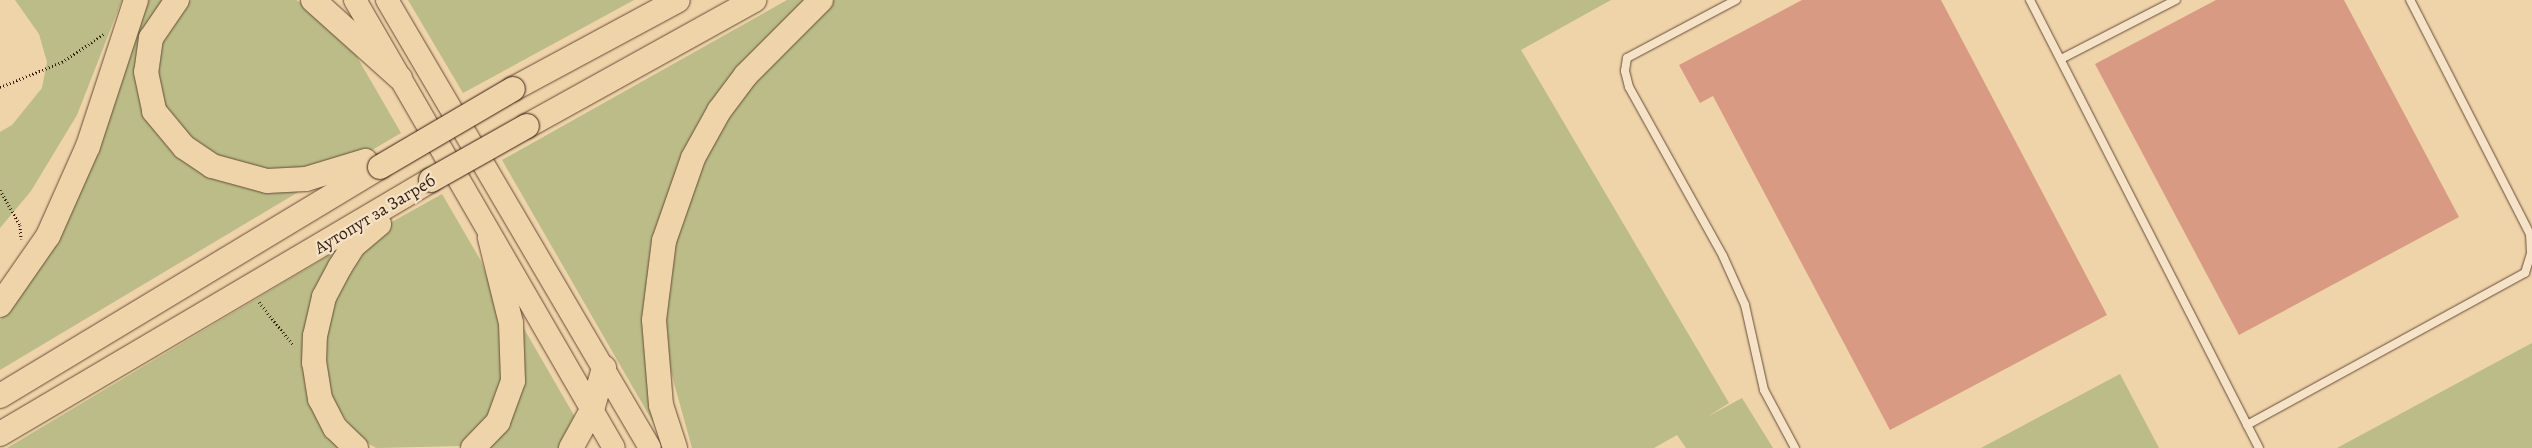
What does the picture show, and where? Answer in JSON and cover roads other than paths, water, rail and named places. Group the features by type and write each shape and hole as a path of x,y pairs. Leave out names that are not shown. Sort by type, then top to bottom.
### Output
{"highway":[{"path":"0,305 48,236 88,146 136,0"},
{"path":"178,0 151,38 146,72 154,111 184,147 220,169 267,181 306,179 372,164"},
{"path":"313,0 400,78"},
{"path":"0,396 372,164 447,128 513,89 678,0"},
{"name":"Аутопут за Загреб","path":"0,434 432,180 754,0"},
{"path":"675,448 662,405 654,320 664,241 693,158 719,111 746,75 821,0"},
{"path":"356,448 335,428 320,399 314,363 318,314 332,281 354,246 432,180"},
{"path":"473,448 498,422 512,381 511,323 490,238"},
{"path":"571,448 592,410 604,368"}],"main road":[{"path":"355,0 490,238 614,448"},
{"path":"387,0 650,448"}],"lane":[{"path":"1736,0 1628,58 1625,71 1629,87 1723,256 1745,305 1764,390 1796,448"},
{"path":"2030,0 2259,448"},
{"path":"2061,59 2176,0"},
{"path":"2247,425 2525,273 2531,253 2530,234 2410,0"}]}
